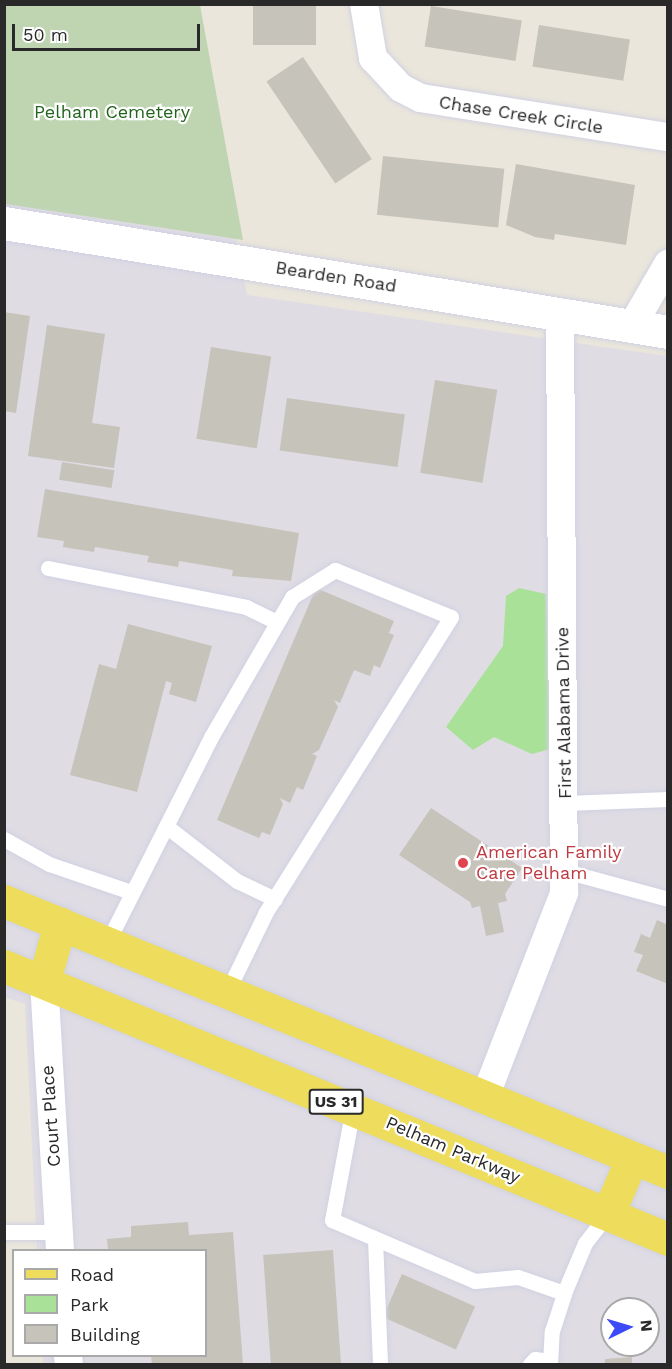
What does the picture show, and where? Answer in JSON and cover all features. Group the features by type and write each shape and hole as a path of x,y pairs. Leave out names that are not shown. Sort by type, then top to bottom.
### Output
{"main road":[{"path":"4,901 668,1172"},
{"path":"44,981 60,923"},
{"name":"Pelham Parkway","path":"4,966 668,1239"},
{"path":"608,1214 632,1158"}],"street":[{"name":"Chase Creek Circle","path":"364,4 373,58 400,88 421,98 668,137"},
{"name":"Bearden Road","path":"4,223 668,332"},
{"path":"632,326 668,264"},
{"name":"First Alabama Drive","path":"485,1097 559,915 565,871 560,314"},
{"name":"Court Place","path":"44,981 60,1241"}],"lane":[{"path":"48,568 246,607 275,621"},
{"path":"107,943 165,826 275,621 292,597 335,570 451,617 275,899 227,992"},
{"path":"566,803 668,799"},
{"path":"165,826 237,881 275,899"},
{"path":"4,839 48,864 131,892"},
{"path":"565,871 668,899"},
{"path":"353,1108 332,1220 475,1281 518,1277 564,1293"},
{"path":"530,1365 536,1359 549,1363 564,1293 585,1243 608,1214"},
{"path":"4,1232 60,1241"},
{"path":"375,1239 380,1365"}],"shaded area":[{"path":"4,204 236,239 247,295 667,356 667,1364 43,1364 43,1357 207,1357 207,1249 37,1249 25,1004 4,997"}],"green space":[{"name":"Pelham Cemetery","path":"4,5 200,5 243,240 5,204"},
{"path":"519,588 546,594 550,749 532,754 494,737 473,750 446,727 503,646 506,596"}],"building":[{"path":"253,4 316,4 316,45 253,45"},
{"path":"431,6 522,20 515,61 425,46"},
{"path":"539,25 630,39 623,81 532,66"},
{"path":"303,57 372,159 335,184 267,82"},
{"path":"383,156 504,169 498,227 377,215"},
{"path":"516,164 635,185 626,245 555,234 554,240 535,237 506,225"},
{"path":"4,312 30,316 16,413 4,411"},
{"path":"47,325 105,334 92,423 120,427 114,468 28,456"},
{"path":"211,347 271,357 257,448 196,439"},
{"path":"435,380 497,390 483,483 420,473"},
{"path":"287,398 405,415 397,467 280,450"},
{"path":"62,462 114,470 112,488 59,480"},
{"path":"45,489 299,533 291,581 232,576 233,570 179,561 178,567 147,562 149,556 95,547 94,552 63,547 64,541 37,537"},
{"path":"316,588 394,621 389,633 394,635 380,668 374,665 370,676 354,670 340,703 334,700 338,707 319,750 312,754 317,756 303,790 297,787 290,803 280,798 283,804 270,835 262,832 259,838 217,820"},
{"path":"128,624 212,646 196,702 169,694 172,683 166,681 137,792 70,775 99,664 116,669"},
{"path":"431,808 522,868 505,894 507,901 498,903 504,932 486,936 480,906 472,908 470,902 399,855"},
{"path":"657,920 668,925 668,984 636,971 643,955 634,952 641,934 650,938"},
{"path":"188,1222 189,1235 233,1232 243,1364 152,1364 151,1357 207,1357 207,1249 108,1249 107,1239 131,1237 131,1226"},
{"path":"333,1250 341,1364 271,1364 263,1255"},
{"path":"402,1274 475,1307 456,1349 383,1317"},
{"path":"632,1357 632,1364 605,1364 605,1359"}],"place":[{"name":"American Family Care Pelham","path":"463,863"}]}
